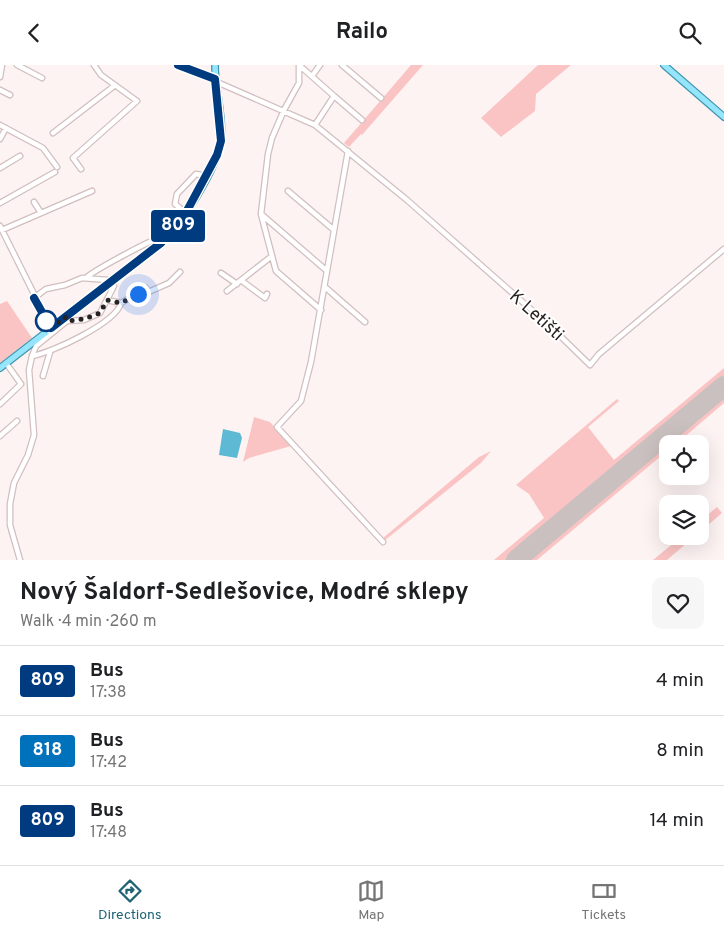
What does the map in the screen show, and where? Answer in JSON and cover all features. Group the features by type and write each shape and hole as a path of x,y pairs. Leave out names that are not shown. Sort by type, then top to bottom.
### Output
{"main road":[{"path":"0,368 51,328 66,319 111,281 164,241 178,226 206,176 221,141 214,65"},
{"path":"664,65 724,117"}],"street":[{"path":"0,77 2,65"},
{"path":"17,65 42,79"},
{"path":"81,169 73,158 137,101 114,86 101,75 94,65"},
{"path":"178,65 215,79 315,125 348,151 311,362 300,401 277,427 383,542"},
{"path":"299,83 299,65 362,120"},
{"path":"312,76 320,65"},
{"path":"342,65 381,98"},
{"path":"306,71 284,110 270,145 261,214 276,271 321,310"},
{"path":"54,133 114,86"},
{"path":"0,90 10,95"},
{"path":"315,125 334,96"},
{"path":"0,125 43,148 56,170 0,203"},
{"path":"0,139 6,128"},
{"name":"K Letišti","path":"348,151 551,327 590,365 599,354 724,249"},
{"path":"0,168 20,156"},
{"path":"186,213 175,203 175,197 196,174 206,176"},
{"path":"51,328 34,298 1,228 92,191"},
{"path":"288,191 334,230"},
{"path":"34,202 41,213"},
{"path":"261,214 327,271"},
{"path":"34,298 46,289 86,277 98,268 154,239 160,238 164,241"},
{"path":"227,291 272,256"},
{"path":"32,356 50,352 88,333 114,315 121,303 169,283 180,272"},
{"path":"221,273 237,284"},
{"path":"20,560 10,525 10,505 14,483 28,455 34,435 29,367 36,346 66,319 84,319 100,313 114,287 111,281 86,277"},
{"path":"242,281 265,298 267,295"},
{"path":"325,287 365,322"},
{"path":"107,300 121,303"},
{"path":"43,377 50,352"},
{"path":"0,404 21,384 6,363"},
{"path":"0,436 17,421"}],"shaded area":[{"path":"411,65 423,65 362,135 349,147 344,143"},
{"path":"538,65 571,65 536,94 535,111 501,137 481,118"},
{"path":"7,301 32,338 0,363 0,304"},
{"path":"724,368 724,403 687,435 659,435 659,458 537,560 494,560 544,518 529,494 516,485 617,399 619,401 588,427 614,460"},
{"path":"254,417 270,422 299,454 291,446 249,458 243,462"},
{"path":"491,451 481,463 384,541 383,538 479,457"},
{"path":"717,507 722,513 709,524 709,514"},
{"path":"671,545 684,545 667,560 653,560"}],"water":[{"path":"223,429 240,433 242,438 237,458 219,455"}],"runway":[{"path":"516,560 724,386"}],"bus line":[{"name":"809","path":"34,298 51,328 161,243 182,220 217,155 221,141 221,128 215,79 178,65"}],"route":[{"path":"46,321 51,328 65,317 67,321 84,319 100,313 105,307 107,300 120,301 121,303 138,294"}]}
